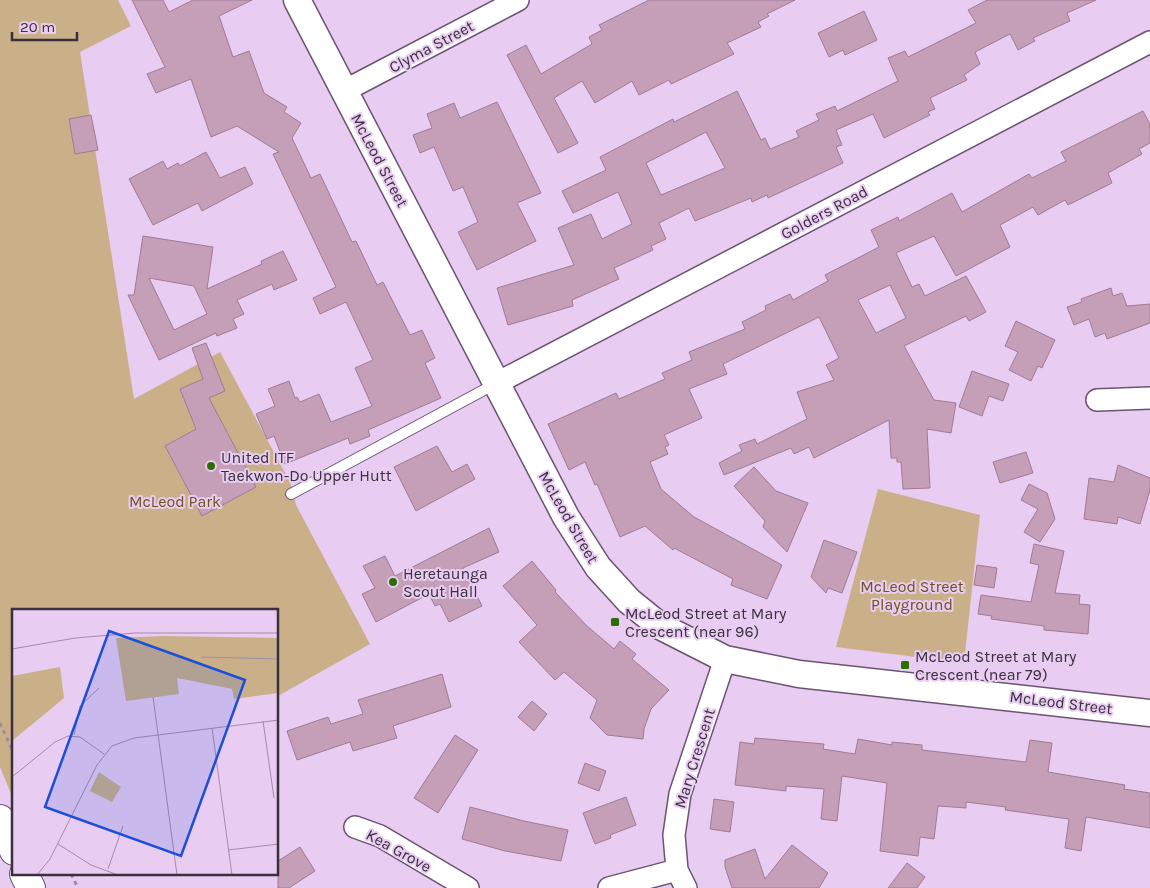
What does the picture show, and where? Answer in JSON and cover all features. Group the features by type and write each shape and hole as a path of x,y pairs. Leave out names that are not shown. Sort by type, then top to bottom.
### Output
{"highway":[{"path":"0,819 12,846"},
{"path":"25,876 31,888"}],"street":[{"name":"McLeod Street","path":"297,0 566,517 607,578 629,601 660,626 725,659 799,674 1150,712"},
{"name":"Clyma Street","path":"344,91 518,0"},
{"name":"Golders Road","path":"497,383 1150,42"},
{"path":"1097,400 1150,398"},
{"name":"Mary Crescent","path":"682,879 674,835 680,794 725,659"},
{"name":"Kea Grove","path":"355,827 380,836 468,888"},
{"path":"609,888 682,879"}],"lane":[{"path":"292,494 497,383"}],"path":[{"path":"0,723 12,750"},
{"path":"72,876 78,888"}],"green space":[{"name":"McLeod Park","path":"0,0 118,0 131,26 80,52 134,399 220,352 290,482 296,505 370,644 279,695 279,609 12,609 12,796 0,767"},
{"name":"McLeod Street Playground","path":"878,489 980,515 964,663 836,647"}],"building":[{"path":"132,0 163,0 169,12 193,0 252,0 219,16 233,57 249,51 264,93 287,107 284,112 301,123 292,138 311,178 320,174 352,242 356,241 377,285 383,282 410,335 422,330 435,358 425,363 441,398 368,430 370,436 350,444 348,438 285,464 274,436 267,439 256,414 275,406 268,389 289,381 295,398 297,397 300,402 319,394 331,422 372,406 355,368 373,360 346,302 320,314 313,298 336,287 273,154 279,152 237,126 211,137 191,79 156,93 147,74 165,67"},
{"path":"649,0 795,0 767,14 769,16 758,22 761,27 727,43 734,54 671,84 669,80 639,95 632,81 595,103 582,81 554,98 578,143 558,153 507,55 526,45 541,74 592,44 589,37 602,30 599,25"},
{"path":"987,0 1096,0 1067,13 1070,21 1033,38 1035,41 1018,50 1010,34 975,52 980,64 964,75 967,80 930,98 935,109 928,112 930,115 884,138 873,114 836,130 842,145 836,147 843,163 768,198 767,195 752,202 751,198 695,221 689,208 659,223 666,239 651,246 653,250 614,268 619,279 572,300 573,306 508,325 497,288 574,265 558,228 591,214 602,239 632,224 618,192 573,213 562,191 606,170 600,157 673,119 674,122 737,91 761,140 765,138 770,149 799,137 796,131 819,120 816,114 835,106 837,111 898,81 888,58 905,51 908,57 976,23 968,10","holes":["706,132 725,168 661,195 646,163"]},
{"path":"864,11 877,40 845,55 843,50 829,57 818,33"},
{"path":"497,102 541,193 517,203 536,241 477,270 458,232 478,222 463,187 453,191 434,147 420,153 413,135 432,128 427,114 454,103 460,118"},
{"path":"1143,111 1150,124 1150,143 1139,149 1142,154 1108,173 1112,183 1068,205 1065,200 1038,215 1033,207 1000,225 1010,247 956,276 934,236 896,253 912,287 919,284 925,296 966,276 986,312 969,321 966,316 904,346 934,400 956,403 951,433 927,429 930,488 903,489 901,462 897,462 897,458 891,458 889,420 814,458 809,447 794,454 791,448 724,475 719,463 742,451 739,445 755,439 757,444 807,419 797,392 834,380 826,365 839,358 819,317 723,364 727,374 689,389 702,418 664,435 669,445 665,447 668,454 650,462 661,489 694,517 782,565 767,599 731,585 733,579 674,548 673,550 645,526 620,537 597,484 595,485 585,462 569,470 548,424 616,393 619,399 665,379 662,373 692,360 689,352 745,329 742,322 766,310 765,306 790,294 793,300 828,281 825,275 879,247 871,230 898,217 899,221 952,193 962,212 1029,174 1032,178 1066,161 1061,152","holes":["890,285 906,318 876,333 858,300"]},
{"path":"91,115 98,150 75,154 69,119"},
{"path":"206,152 220,178 245,167 253,184 202,211 198,203 153,225 129,179 163,161 167,169 178,163 180,166"},
{"path":"143,236 213,247 207,289 262,264 261,261 283,251 297,280 274,290 272,284 237,300 244,314 233,319 237,328 217,336 216,333 159,360 128,295 134,295","holes":["149,278 194,286 207,314 174,330"]},
{"path":"1111,288 1113,296 1122,293 1127,306 1150,304 1150,323 1107,339 1105,333 1095,337 1089,319 1074,325 1067,307 1082,302 1081,299"},
{"path":"1016,321 1055,340 1042,368 1038,366 1031,381 1009,370 1018,352 1005,346"},
{"name":"United ITF Taekwon-Do Upper Hutt","path":"206,343 225,391 209,398 256,487 202,516 165,446 196,429 180,389 203,379 192,348"},
{"path":"972,371 1009,384 1003,401 989,396 982,416 959,407"},
{"path":"437,446 452,472 467,464 475,479 416,511 394,467"},
{"path":"1026,452 1033,473 1000,483 993,462"},
{"path":"1118,465 1150,478 1150,490 1140,524 1118,517 1117,524 1084,519 1089,478 1114,482"},
{"path":"754,467 776,491 808,503 787,552 763,527 765,521 734,486"},
{"path":"1029,484 1047,493 1055,519 1040,542 1024,532 1038,509 1021,500"},
{"path":"489,528 499,552 463,568 482,606 449,622 440,604 435,606 429,594 376,622 362,594 375,588 363,566 385,556 395,576"},
{"path":"824,540 857,552 842,593 828,588 826,593 811,577"},
{"path":"1034,544 1064,551 1055,593 1080,595 1079,604 1090,605 1088,634 1044,630 1044,626 991,619 992,616 978,614 981,595 1031,602 1039,565 1030,563"},
{"path":"532,561 556,590 555,592 586,625 614,649 620,641 636,654 632,659 669,690 651,709 644,729 643,739 607,735 590,718 597,700 564,672 555,680 519,642 537,625 503,586"},
{"path":"977,565 997,568 994,588 974,585"},
{"path":"442,674 451,707 393,726 397,738 353,751 350,742 297,760 287,731 328,717 331,724 363,714 358,700"},
{"path":"532,701 547,714 534,731 518,717"},
{"path":"455,735 478,750 438,813 414,798"},
{"path":"755,738 824,744 823,749 855,754 858,739 892,745 892,742 922,745 922,750 1026,762 1030,740 1052,743 1048,772 1125,785 1124,789 1150,793 1150,828 1086,817 1081,851 1065,848 1069,819 1005,810 1006,807 966,802 966,808 938,806 934,839 920,837 918,856 880,851 887,783 842,776 837,821 821,819 824,789 786,786 786,791 735,785 740,742 754,744"},
{"path":"585,763 606,771 599,791 578,783"},
{"path":"626,797 636,825 610,835 611,838 595,844 583,813"},
{"path":"714,799 734,802 730,832 710,829"},
{"path":"470,807 568,830 561,861 505,851 462,839"},
{"path":"792,845 828,873 819,888 732,888 725,867 725,860 755,849 765,879"},
{"path":"300,847 315,871 289,888 278,888 279,860"},
{"path":"907,863 925,877 917,888 888,888"}],"place":[{"name":"United ITF Taekwon-Do Upper Hutt","path":"211,466"},
{"name":"Heretaunga Scout Hall","path":"393,582"},
{"name":"McLeod Street at Mary Crescent (near 96)","path":"615,622"},
{"name":"McLeod Street at Mary Crescent (near 79)","path":"905,665"}]}
